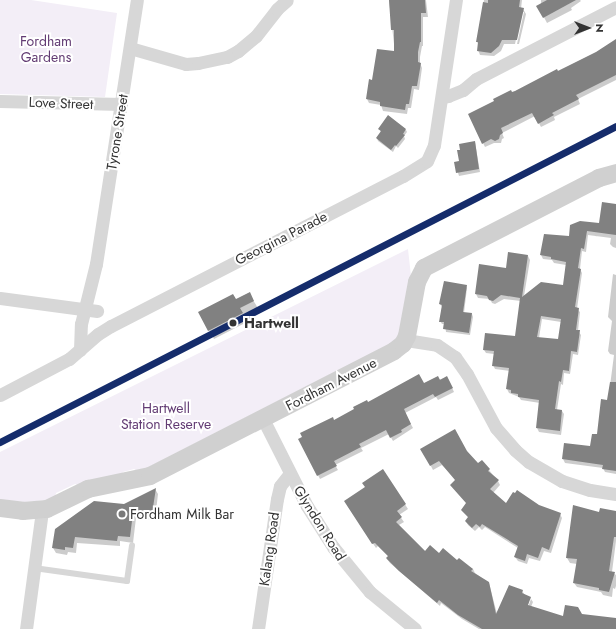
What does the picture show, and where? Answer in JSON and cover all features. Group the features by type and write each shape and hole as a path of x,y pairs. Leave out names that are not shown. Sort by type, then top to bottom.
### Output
{"street":[{"name":"Tyrone Street","path":"80,350 80,330 91,310 96,264 137,0"},
{"path":"130,48 186,64 226,57 238,51 256,36 277,9 287,0"},
{"name":"Georgina Parade","path":"0,395 63,363 98,334 111,326 423,164 433,151 456,0"},
{"path":"443,91 476,79 616,6"},
{"name":"Love Street","path":"0,101 121,104"},
{"path":"616,165 608,175 424,268 417,282 406,340 437,345 455,357 467,374 496,428 515,450 534,465 550,476 568,483 590,490 616,494"},
{"path":"0,298 91,310 111,326"},
{"name":"Fordham Avenue","path":"0,508 42,510 54,507 88,489 150,476 394,351 406,340"},
{"name":"Glyndon Road","path":"263,418 290,473 320,527 349,568 370,592 415,629"},
{"name":"Kalang Road","path":"258,629 278,491 290,473"},
{"path":"26,629 42,510"}],"lane":[{"path":"34,568 126,582 132,545"}],"green space":[{"name":"Fordham Gardens","path":"0,0 31,0 117,13 105,97 0,94"},
{"name":"Hartwell Station Reserve","path":"408,249 411,276 401,330 394,342 139,472 134,469 123,472 121,477 80,486 75,484 56,493 55,498 47,500 25,502 0,500 0,452"}],"building":[{"path":"389,0 425,0 426,13 421,13 421,42 418,52 418,62 421,63 417,86 412,86 409,104 406,104 405,110 380,106 380,102 366,99 369,79 372,80 377,49 394,51 394,30 391,30"},
{"path":"488,0 520,0 519,7 524,8 517,40 502,40 499,46 491,53 477,51 478,42 476,42 483,2 488,3"},
{"path":"547,0 576,0 543,18 536,6"},
{"path":"616,39 616,75 576,95 579,99 552,113 554,115 538,124 532,113 501,128 503,133 500,135 499,139 495,141 491,139 482,144 468,114 494,101 493,99 511,90 512,92 515,91 557,69 558,71 596,52"},
{"path":"388,115 406,129 403,134 405,135 391,150 376,138 381,131 378,129"},
{"path":"475,141 479,169 456,173 454,162 459,161 457,150 460,150 459,144"},
{"path":"602,202 616,204 616,235 587,231 584,249 581,248 578,268 581,269 575,307 579,308 576,330 580,330 577,352 571,351 569,371 563,370 561,382 559,381 555,409 562,410 560,431 536,428 539,400 518,397 518,394 511,393 511,390 506,389 509,368 492,366 494,351 483,350 485,333 515,336 520,298 501,295 493,301 489,300 487,296 475,294 479,264 506,268 508,252 528,255 522,297 541,282 563,285 566,262 540,255 544,234 569,236 570,225 580,221 599,223","holes":["541,316 561,319 558,339 537,337"]},
{"path":"444,281 467,285 463,312 472,313 469,333 443,329 444,322 439,322 442,305 439,304"},
{"path":"250,292 254,301 240,308 243,313 208,331 198,312 233,294 236,299"},
{"path":"419,374 424,383 438,376 440,380 447,376 453,388 435,397 433,394 404,409 411,424 401,430 402,432 390,438 386,430 359,444 361,447 334,461 337,466 317,476 298,439 302,437 300,433 333,417 334,420 354,409 353,407 367,400 368,402"},
{"path":"610,382 616,382 616,471 602,469 603,465 562,459 564,443 590,446 592,434 597,434 601,399 607,400"},
{"path":"455,429 467,451 478,463 482,460 490,469 488,471 499,480 490,489 506,503 513,492 515,493 517,490 539,505 561,513 549,550 542,547 538,558 527,554 525,561 514,557 518,546 482,524 480,527 476,524 472,528 465,521 468,517 461,510 466,503 450,485 455,480 439,461 430,466 420,449"},
{"path":"383,469 406,504 397,511 402,517 396,522 425,551 430,545 439,553 443,548 457,560 459,558 473,569 471,571 489,582 496,614 509,585 523,590 522,593 531,597 528,605 563,616 565,605 578,607 582,614 616,618 616,629 482,629 458,615 439,600 437,603 399,571 386,558 388,556 375,543 372,544 344,501 365,487 362,483"},
{"path":"156,488 152,514 133,513 130,537 118,536 117,541 75,537 73,548 65,547 65,550 52,548 55,529 94,501 124,504"},
{"path":"573,505 599,512 600,508 616,511 616,537 614,537 609,571 615,572 609,592 599,590 599,588 573,583 577,559 566,558"}],"transit line":[{"path":"0,442 616,126"}],"place":[{"name":"Hartwell","path":"233,323"},
{"name":"Fordham Milk Bar","path":"122,514"}]}
